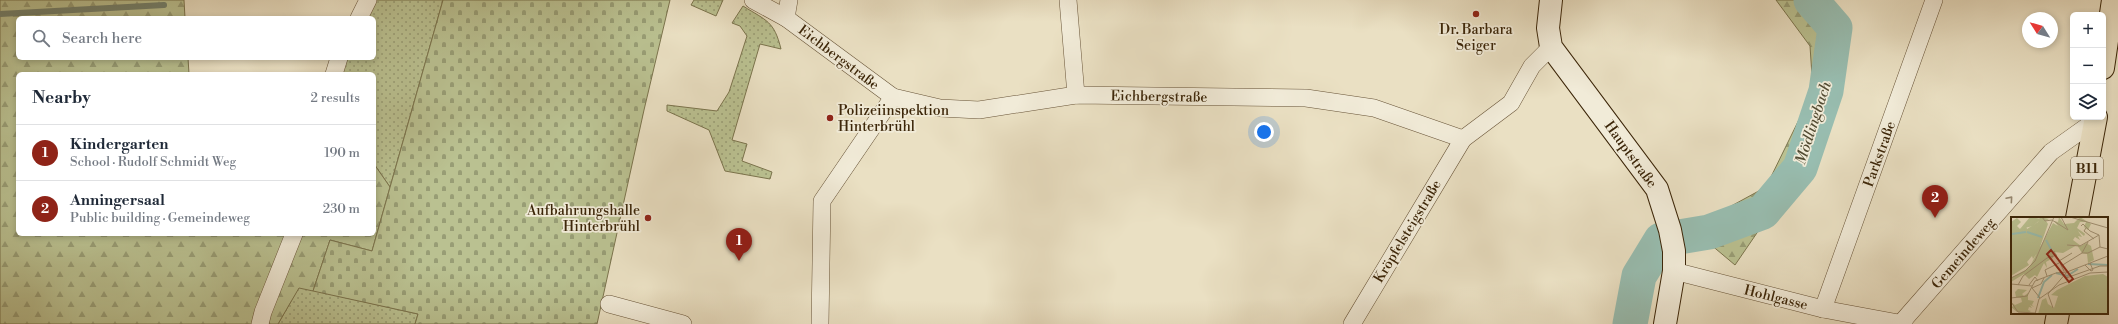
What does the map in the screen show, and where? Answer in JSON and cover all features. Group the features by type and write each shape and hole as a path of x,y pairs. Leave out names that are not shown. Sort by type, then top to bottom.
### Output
{"main road":[{"name":"Hauptstraße","path":"1551,0 1548,28 1551,47 1657,189 1670,230 1674,261 1665,324"},
{"path":"2106,48 2113,0"},
{"name":"B11","path":"2077,217 2096,120"},
{"path":"2056,324 2058,314"}],"street":[{"path":"360,16 368,0"},
{"name":"Eichbergstraße","path":"753,0 786,18 892,97 940,108 979,110 1076,95 1306,98 1374,108 1463,139"},
{"path":"786,18 789,0"},
{"path":"1068,0 1076,95"},
{"name":"Parkstraße","path":"1823,308 1934,0"},
{"path":"1463,139 1511,103 1532,66 1551,47"},
{"path":"334,72 338,60"},
{"path":"820,324 822,201 892,97"},
{"name":"Gemeindeweg","path":"1902,324 2051,152 2093,120"},
{"name":"Kröpfelsteigstraße","path":"1352,324 1463,139"},
{"path":"260,324 263,312 293,236"},
{"name":"Hohlgasse","path":"1674,261 1823,308 1902,324"},
{"path":"608,304 683,324"}],"green space":[{"path":"0,0 184,0 185,16 16,16 16,60 188,60 189,72 16,72 16,236 376,236 376,167 390,187 372,251 330,240 313,291 299,288 278,324 0,324"},
{"path":"375,0 443,0 390,187 376,167 376,72 335,72 338,60 376,60 376,16 361,16"},
{"path":"443,0 670,0 597,324 415,324 418,314 313,291 330,240 372,251"},
{"path":"694,0 723,0 716,16 691,5"},
{"path":"1776,0 1823,0 1842,26 1818,109 1785,192 1735,265 1691,228 1766,187 1813,91 1810,46"},
{"path":"743,6 764,19 772,27 781,49 760,44 732,140 747,144 742,161 772,172 770,179 725,171 709,130 667,111 667,105 717,111 729,92 747,36 740,26 732,23"},
{"path":"299,287 418,314 415,324 278,324"}],"waterway":[{"name":"Mödlingbach","path":"1630,324 1639,276 1661,240 1709,232 1763,212 1800,168 1826,91 1835,28 1811,0"},
{"path":"0,14 164,5"}],"place":[{"name":"Dr. Barbara Seiger","path":"1476,14"},
{"name":"Polizeiinspektion Hinterbrühl","path":"830,118"},
{"name":"Aufbahrungshalle Hinterbrühl","path":"648,218"},
{"name":"Anningersaal","path":"1935,218"},
{"name":"Kindergarten","path":"739,261"}]}
